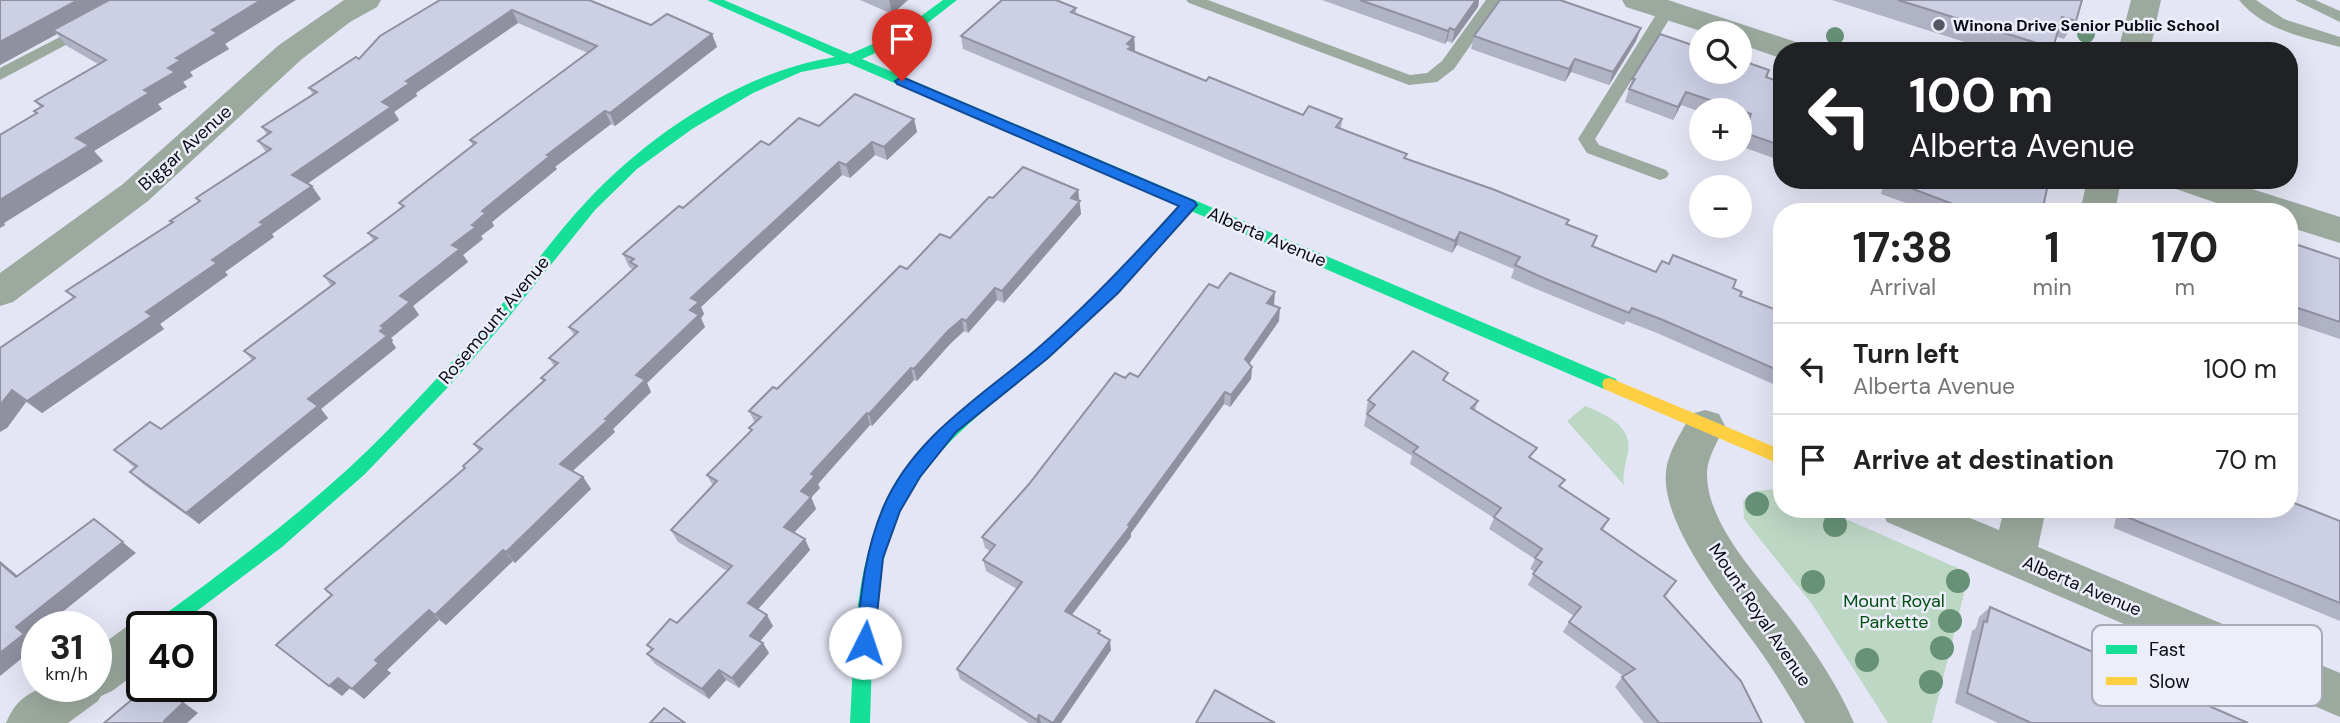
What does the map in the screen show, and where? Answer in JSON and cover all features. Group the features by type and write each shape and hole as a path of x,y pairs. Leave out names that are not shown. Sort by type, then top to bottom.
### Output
{"street":[{"name":"Biggar Avenue","path":"0,292 118,206 176,158 308,37 366,0"},
{"name":"Alberta Avenue","path":"713,0 1773,454"},
{"name":"Rosemount Avenue","path":"183,611 260,555 341,487 408,421 498,322 559,242 629,168 706,115 790,71 889,46 913,33 951,0"},
{"path":"1637,0 1700,21"},
{"path":"2136,42 2146,0"},
{"path":"1752,38 1773,45"},
{"path":"2213,189 2255,203"},
{"path":"860,723 867,612 874,558 892,508 914,472 950,427 1042,354 1112,289 1189,205"},
{"path":"2298,217 2340,230"},
{"name":"Mount Royal Avenue","path":"1705,426 1685,474 1688,493 1696,514 1718,557 1789,654 1831,723"},
{"name":"Alberta Avenue","path":"1923,518 2176,625"},
{"path":"2014,556 2023,518"},
{"name":"Alberta Avenue","path":"2322,687 2340,695"},
{"path":"29,723 59,702"}],"lane":[{"path":"1194,0 1409,80 1431,78 1448,65 1494,0"},
{"path":"2247,0 2272,19 2298,32 2340,42"},
{"path":"2264,0 2318,37"},
{"path":"2303,0 2340,17"},
{"path":"1660,174 1593,149 1586,139 1667,10"},
{"path":"0,75 102,19"}],"green space":[{"path":"1585,406 1616,422 1626,435 1628,452 1624,485 1567,421"},
{"name":"Mount Royal Parkette","path":"1773,489 1773,518 1844,518 1969,573 1932,723 1888,723 1812,604 1744,518 1743,501 1755,491"}],"building":[{"path":"0,0 78,0 0,42"},
{"path":"109,0 261,0 212,30 217,33 176,58 181,60 168,68 175,72 144,90 149,93 76,138 89,145 0,200 0,135 37,113 34,111 43,106 35,101 106,60 53,30"},
{"path":"440,0 589,0 651,25 667,14 712,34 610,113 605,111 547,155 550,156 482,211 486,213 472,225 476,227 452,245 460,249 400,296 410,302 381,326 384,328 380,331 387,336 308,399 318,406 186,513 130,472 137,466 114,450 150,422 161,429 255,358 244,351 335,283 324,276 377,238 368,233 404,206 399,203 476,143 470,140 597,46 512,10 406,81 410,83 382,102 391,107 292,175 312,186 212,260 217,263 146,312 152,316 27,401 12,390 0,405 0,348 75,297 66,291 173,222 170,221 200,201 196,198 271,149 258,141 271,132 262,127 317,92 309,88 356,57 359,59 380,36"},
{"path":"1002,0 1056,0 1076,8 1071,12 1134,37 1127,44 1132,46 1128,49 1206,81 1209,77 1303,115 1309,106 1342,119 1336,127 1407,154 1404,158 1569,220 1566,224 1597,236 1592,246 1656,272 1662,261 1669,264 1673,255 1736,280 1733,288 1742,292 1740,296 1773,309 1773,368 1663,320 1632,308 1629,313 1546,279 1515,265 1520,257 1460,232 1455,241 961,36"},
{"path":"1360,0 1476,0 1455,30 1450,28 1448,31"},
{"path":"1500,0 1560,0 1641,28 1613,72 1575,59 1569,69 1474,36"},
{"path":"1898,0 2082,0 2076,21 2062,17 2055,42 2034,42"},
{"path":"1660,34 1689,44 1689,84 1752,84 1752,64 1769,70 1766,77 1773,80 1773,143 1752,135 1752,98 1704,98 1686,92 1678,107 1629,89 1635,79 1632,79"},
{"path":"855,94 914,119 884,147 872,142 846,165 839,162 691,298 699,302 690,310 699,315 636,375 645,380 605,419 608,420 560,464 583,477 506,552 503,550 435,615 429,610 375,660 379,663 352,689 338,678 329,686 276,645 332,595 325,589 465,468 463,466 482,449 474,444 545,380 541,378 558,363 549,358 578,332 569,327 637,266 630,262 634,259 623,254 679,206 683,208 761,141 769,145 799,118 819,126"},
{"path":"1023,167 1078,190 1071,198 1080,201 1002,291 995,288 966,321 962,319 948,331 811,474 815,476 801,491 811,497 784,527 805,539 748,603 767,615 750,636 763,643 732,678 719,670 702,689 647,654 653,649 647,645 670,619 677,623 732,566 671,530 717,481 707,475 752,430 749,428 761,417 749,411 773,387 777,389 900,266 907,269 940,234 950,238 989,197 993,198"},
{"path":"1913,189 2047,189 2044,203 1950,203"},
{"path":"2298,245 2340,259 2340,322 2298,308"},
{"path":"1230,273 1275,292 1267,303 1280,308 1245,359 1252,367 1231,395 1225,392 1128,525 1130,526 1065,611 1100,631 1098,633 1110,640 1053,723 1039,715 1037,720 957,669 1022,582 983,560 995,545 982,537 1029,484 1115,373 1125,378 1130,373 1138,377 1209,284 1218,288"},
{"path":"1413,351 1448,373 1443,380 1478,401 1471,408 1537,448 1529,457 1565,480 1559,486 1609,519 1601,529 1676,581 1664,596 1741,681 1762,723 1659,723 1622,677 1635,669 1569,622 1581,607 1533,574 1542,562 1535,558 1542,549 1494,517 1501,508 1413,452 1418,447 1367,414 1375,405 1368,400"},
{"path":"2298,505 2340,521 2340,603 2129,518 2298,518"},
{"path":"94,519 123,542 36,611 21,611 21,623 16,627 21,631 21,636 0,653 0,563 16,577"},
{"path":"1990,607 2092,652 2092,706 2209,706 2248,723 2031,723 1967,693 1984,621 1987,622"},
{"path":"1215,690 1275,723 1196,723"},
{"path":"129,702 183,703 164,721 166,723 104,723"},
{"path":"664,708 685,723 650,723"}],"traffic: fast":[{"path":"713,0 1610,384"},
{"path":"183,611 276,541 360,469 430,397 499,319 590,206 632,166 687,125 748,90 797,69 876,50 915,28 951,0"},
{"path":"860,723 866,614 875,559 893,508 906,484 922,462 959,422 1081,317 1137,262 1189,204"}],"traffic: slow":[{"path":"1610,384 1773,454"}],"place":[{"name":"Winona Drive Senior Public School","path":"1939,25"}],"route":[{"path":"865,643 874,558 892,508 914,472 950,427 1042,354 1112,289 1189,205 902,81"}]}
